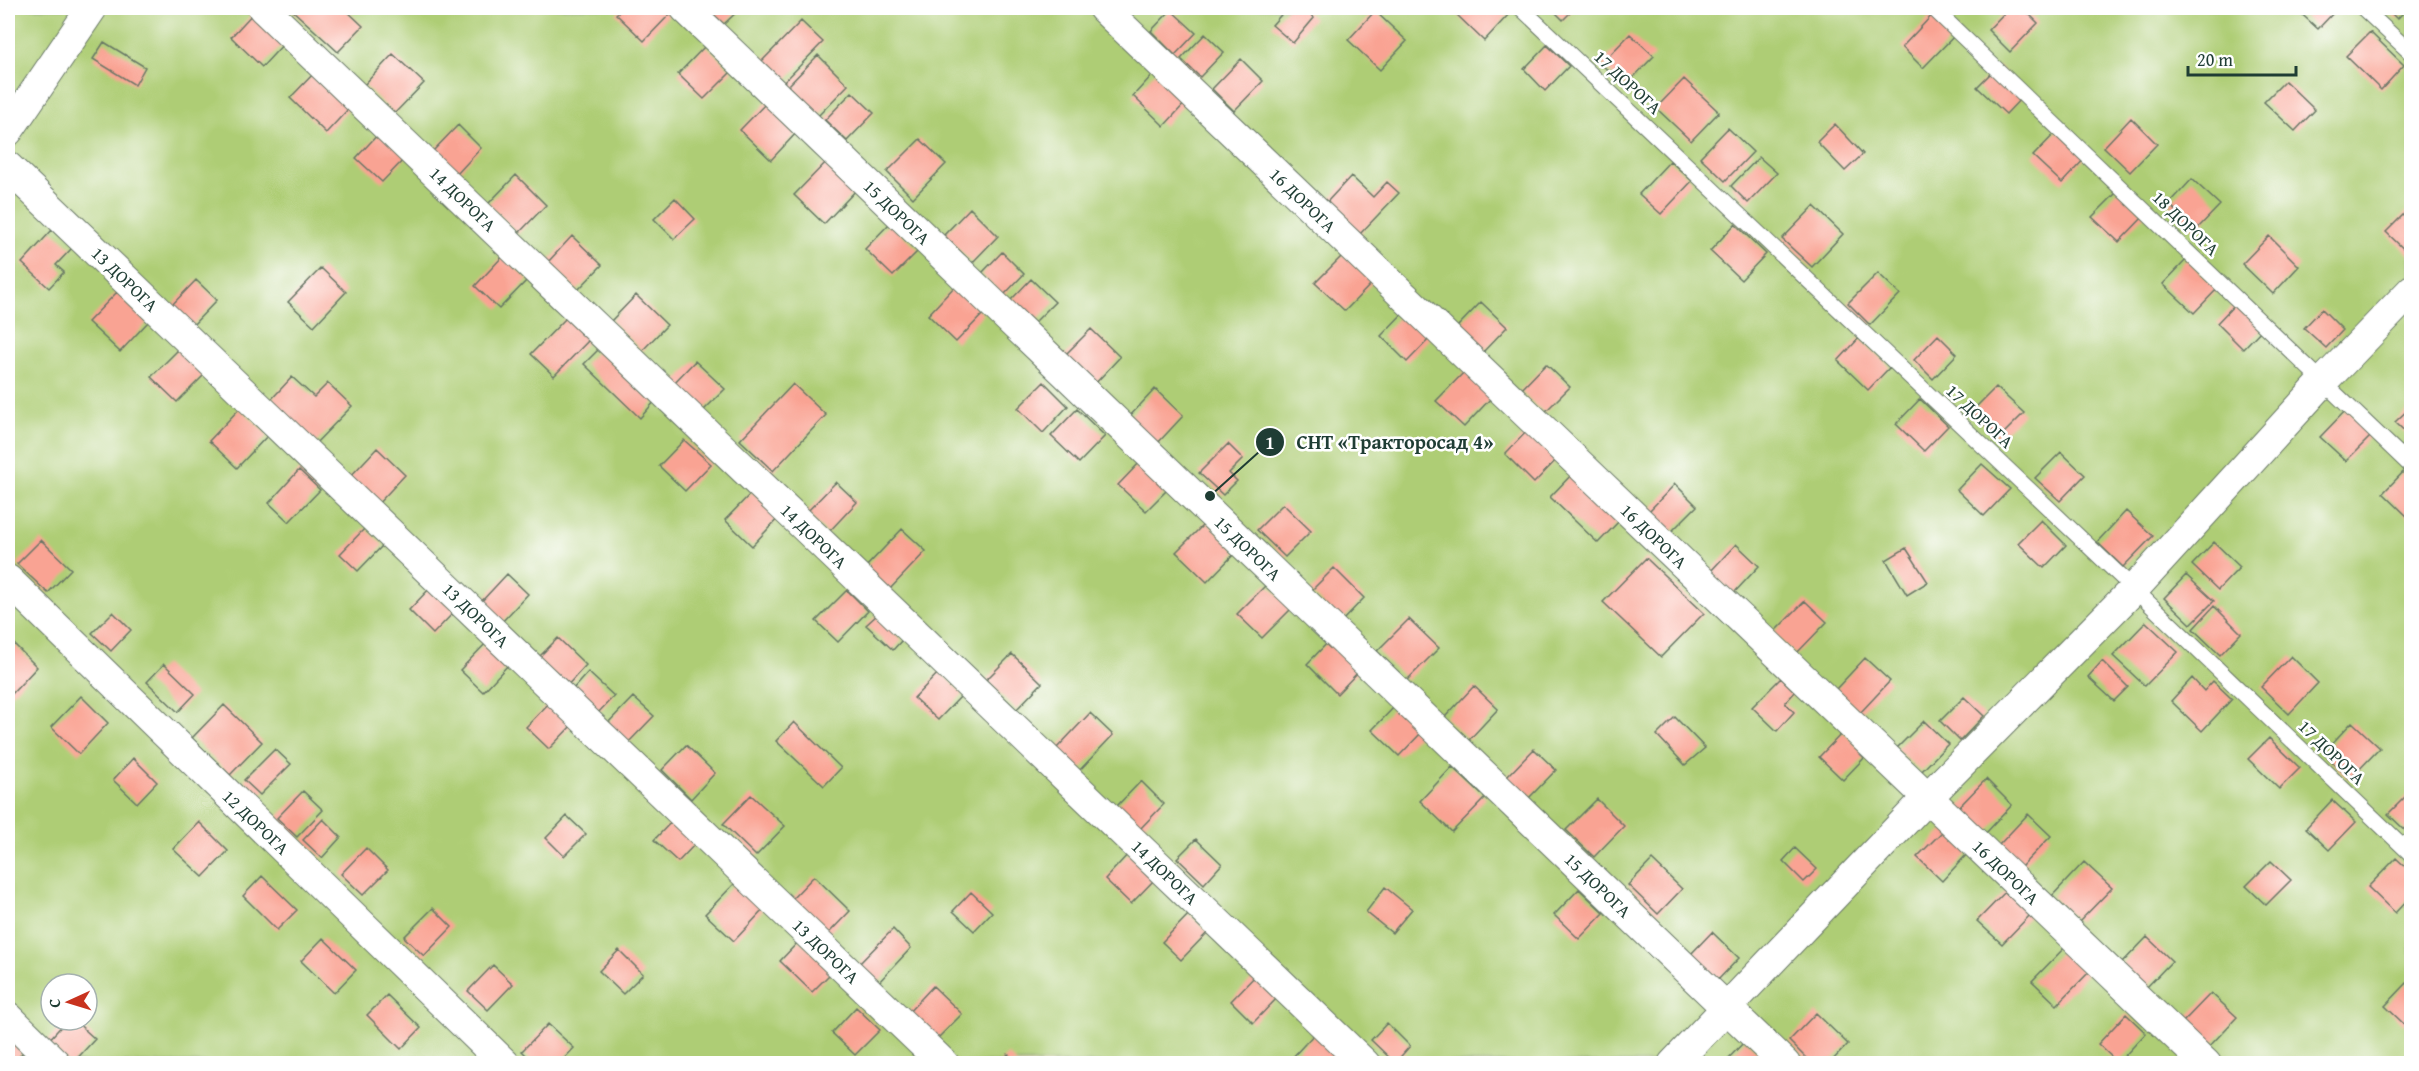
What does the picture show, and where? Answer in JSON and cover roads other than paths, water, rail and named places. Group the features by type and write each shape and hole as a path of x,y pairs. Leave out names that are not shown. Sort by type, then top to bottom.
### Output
{"street":[{"path":"8,131 92,8"},
{"name":"14 ДОРОГА","path":"263,8 1365,1064"},
{"name":"15 ДОРОГА","path":"685,8 1785,1064"},
{"name":"16 ДОРОГА","path":"1103,8 2206,1064"},
{"name":"13 ДОРОГА","path":"8,166 944,1064"},
{"path":"1673,1064 1928,797 2134,589 2323,382 2412,290"},
{"name":"12 ДОРОГА","path":"8,580 505,1064"},
{"path":"8,1017 56,1064"}],"lane":[{"name":"17 ДОРОГА","path":"1521,8 2412,855"},
{"name":"18 ДОРОГА","path":"1933,8 2412,467"},
{"path":"2363,8 2412,54"}],"place":[{"name":"СНТ «Тракторосад 4»","path":"1210,496"}]}
